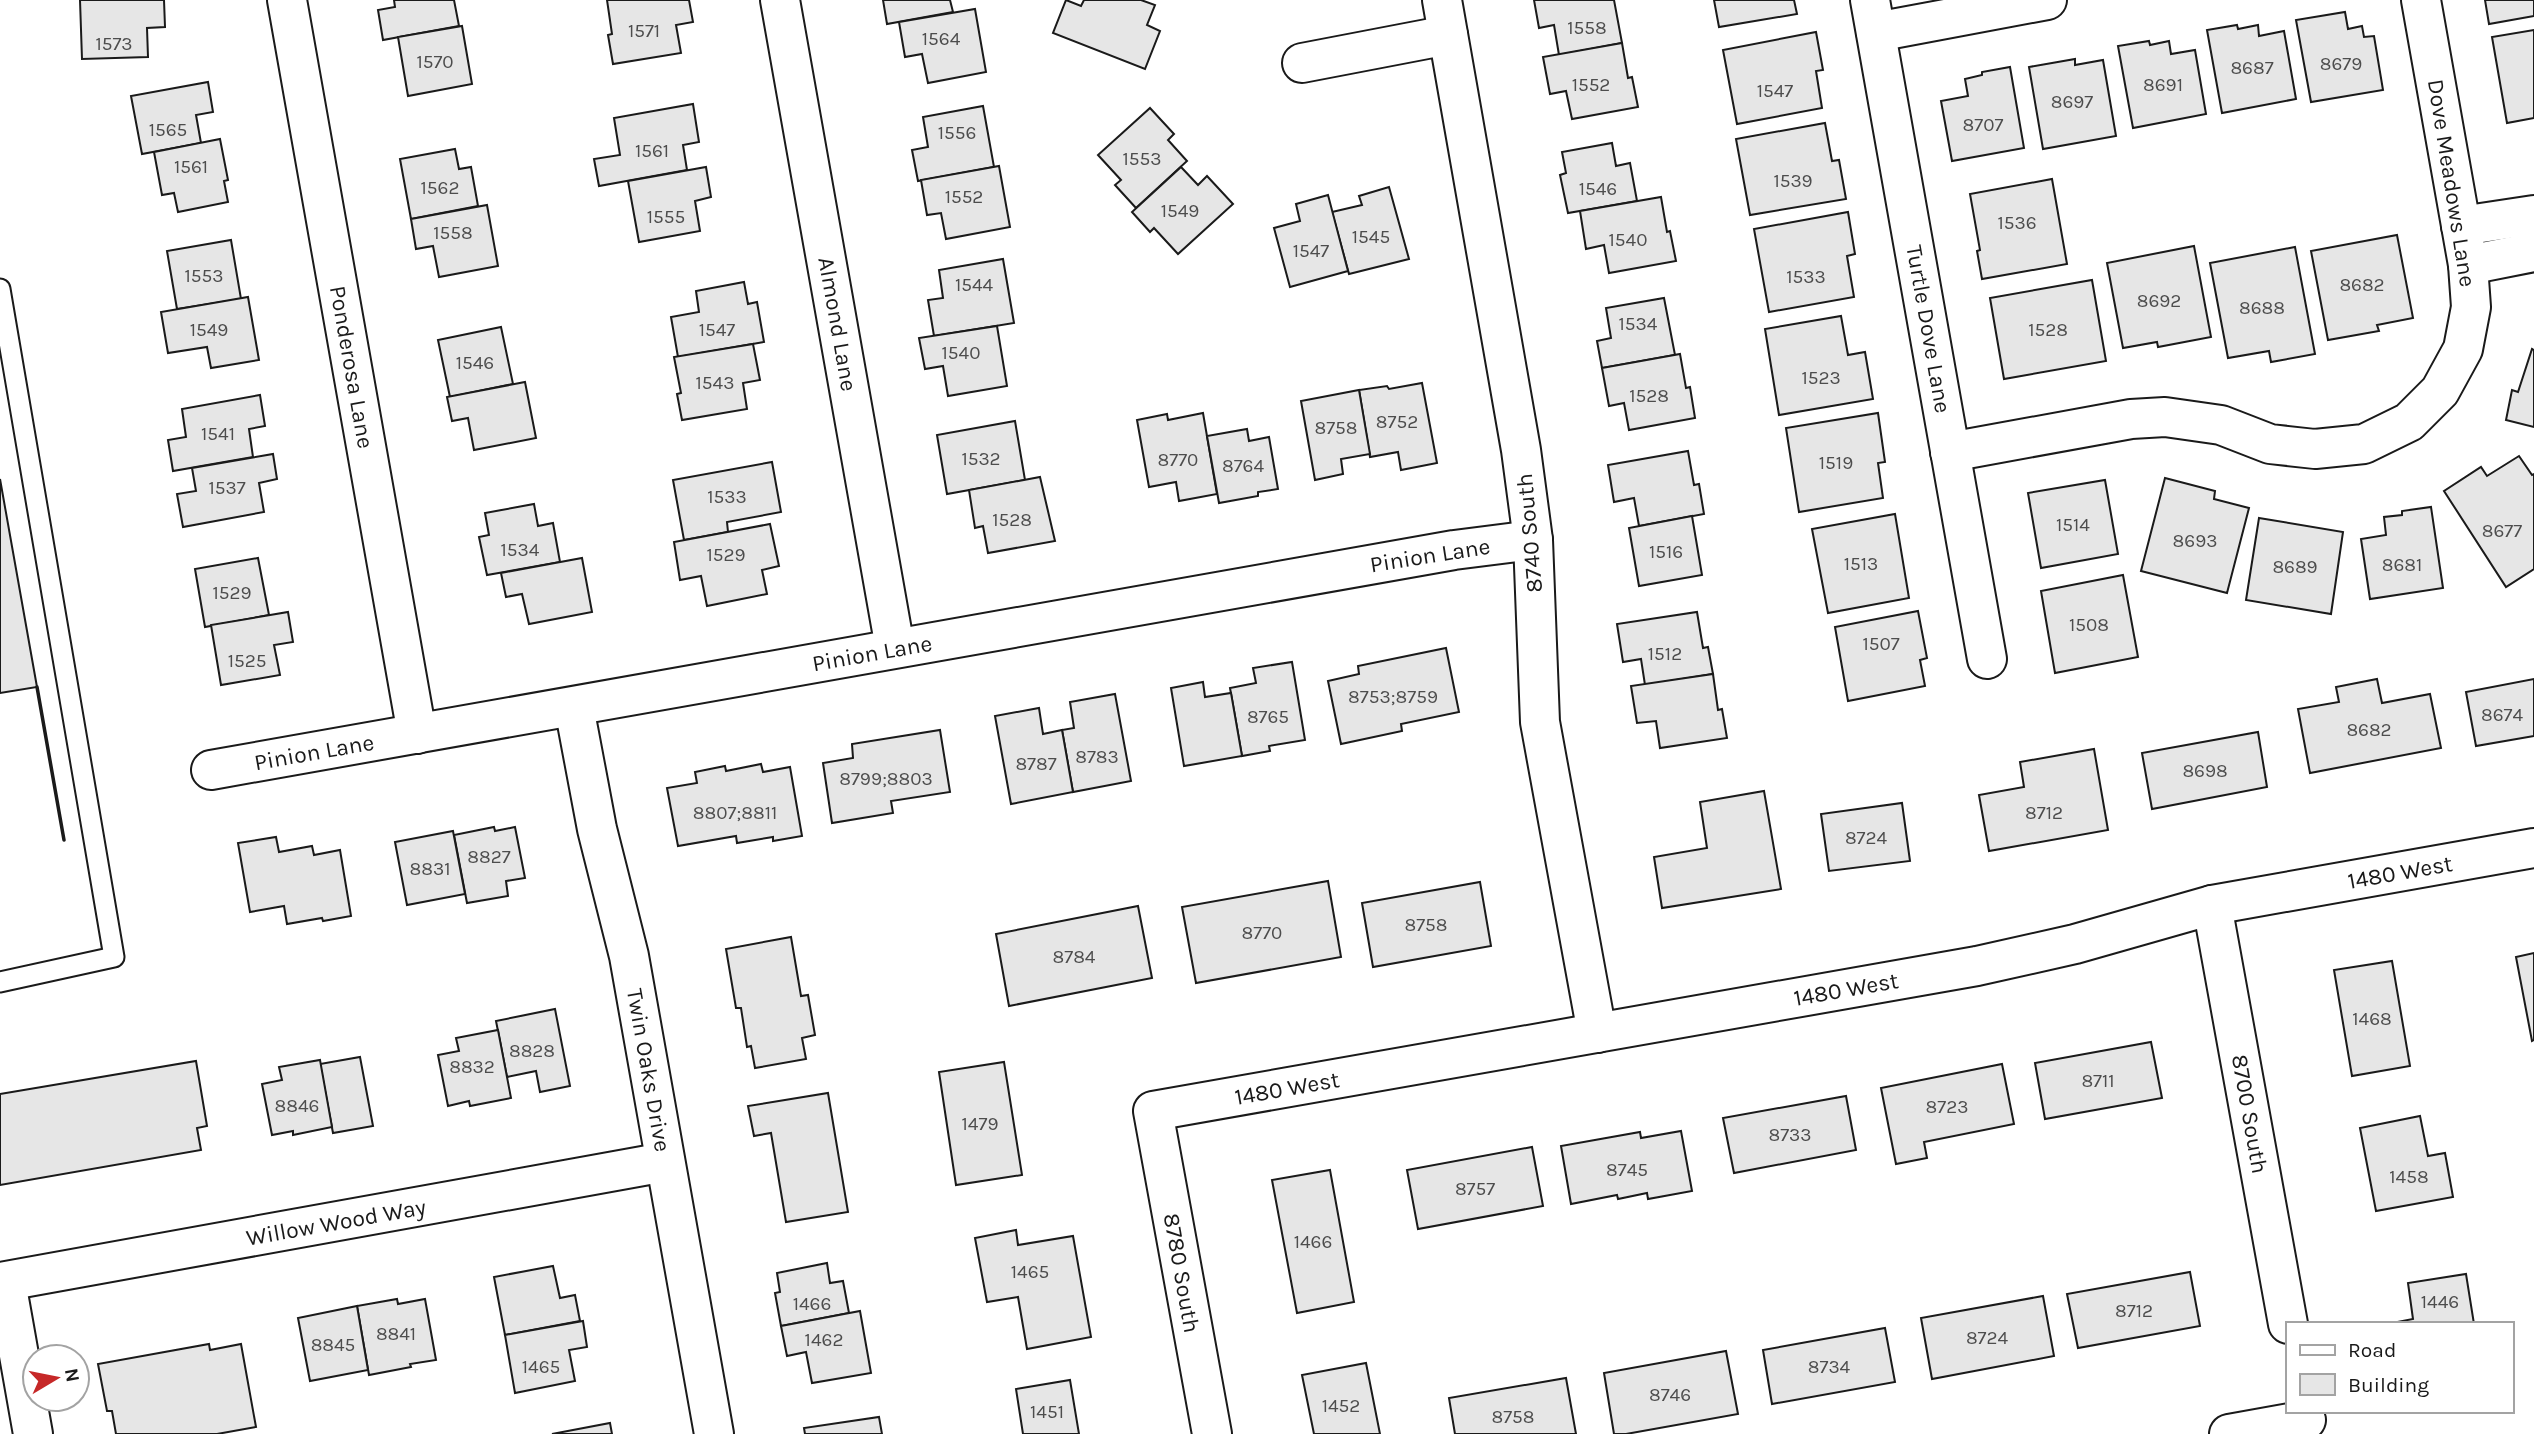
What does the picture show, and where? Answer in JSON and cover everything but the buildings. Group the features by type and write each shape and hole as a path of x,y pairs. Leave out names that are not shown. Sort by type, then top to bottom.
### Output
{"street":[{"name":"Ponderosa Lane","path":"286,0 417,734"},
{"name":"Almond Lane","path":"780,0 895,648"},
{"path":"1873,16 2047,0"},
{"name":"Dove Meadows Lane","path":"1950,452 2131,418 2165,418 2221,425 2270,444 2315,449 2364,444 2409,422 2440,391 2463,349 2471,307 2468,265 2421,0"},
{"name":"Turtle Dove Lane","path":"1873,16 1987,659"},
{"name":"8740 South","path":"1301,63 1445,18 1521,450 1533,540 1540,722 1597,1033"},
{"path":"2461,226 2534,215"},
{"path":"2468,265 2534,252"},
{"name":"Pinion Lane","path":"211,770 574,708 895,648 1454,550 1533,540"},
{"name":"Twin Oaks Drive","path":"574,708 597,829 629,956 714,1434"},
{"name":"1480 West","path":"1153,1111 1977,966 2075,944 2212,905 2534,848"},
{"name":"8700 South","path":"2212,905 2288,1322"},
{"name":"8780 South","path":"1153,1111 1212,1434"},
{"name":"Willow Wood Way","path":"3,1282 665,1162"},
{"path":"3,1282 33,1434"},
{"path":"2229,1434 2306,1422"}],"lane":[{"path":"0,289 114,957 0,982"}],"wall":[{"path":"37,687 64,840"}]}
